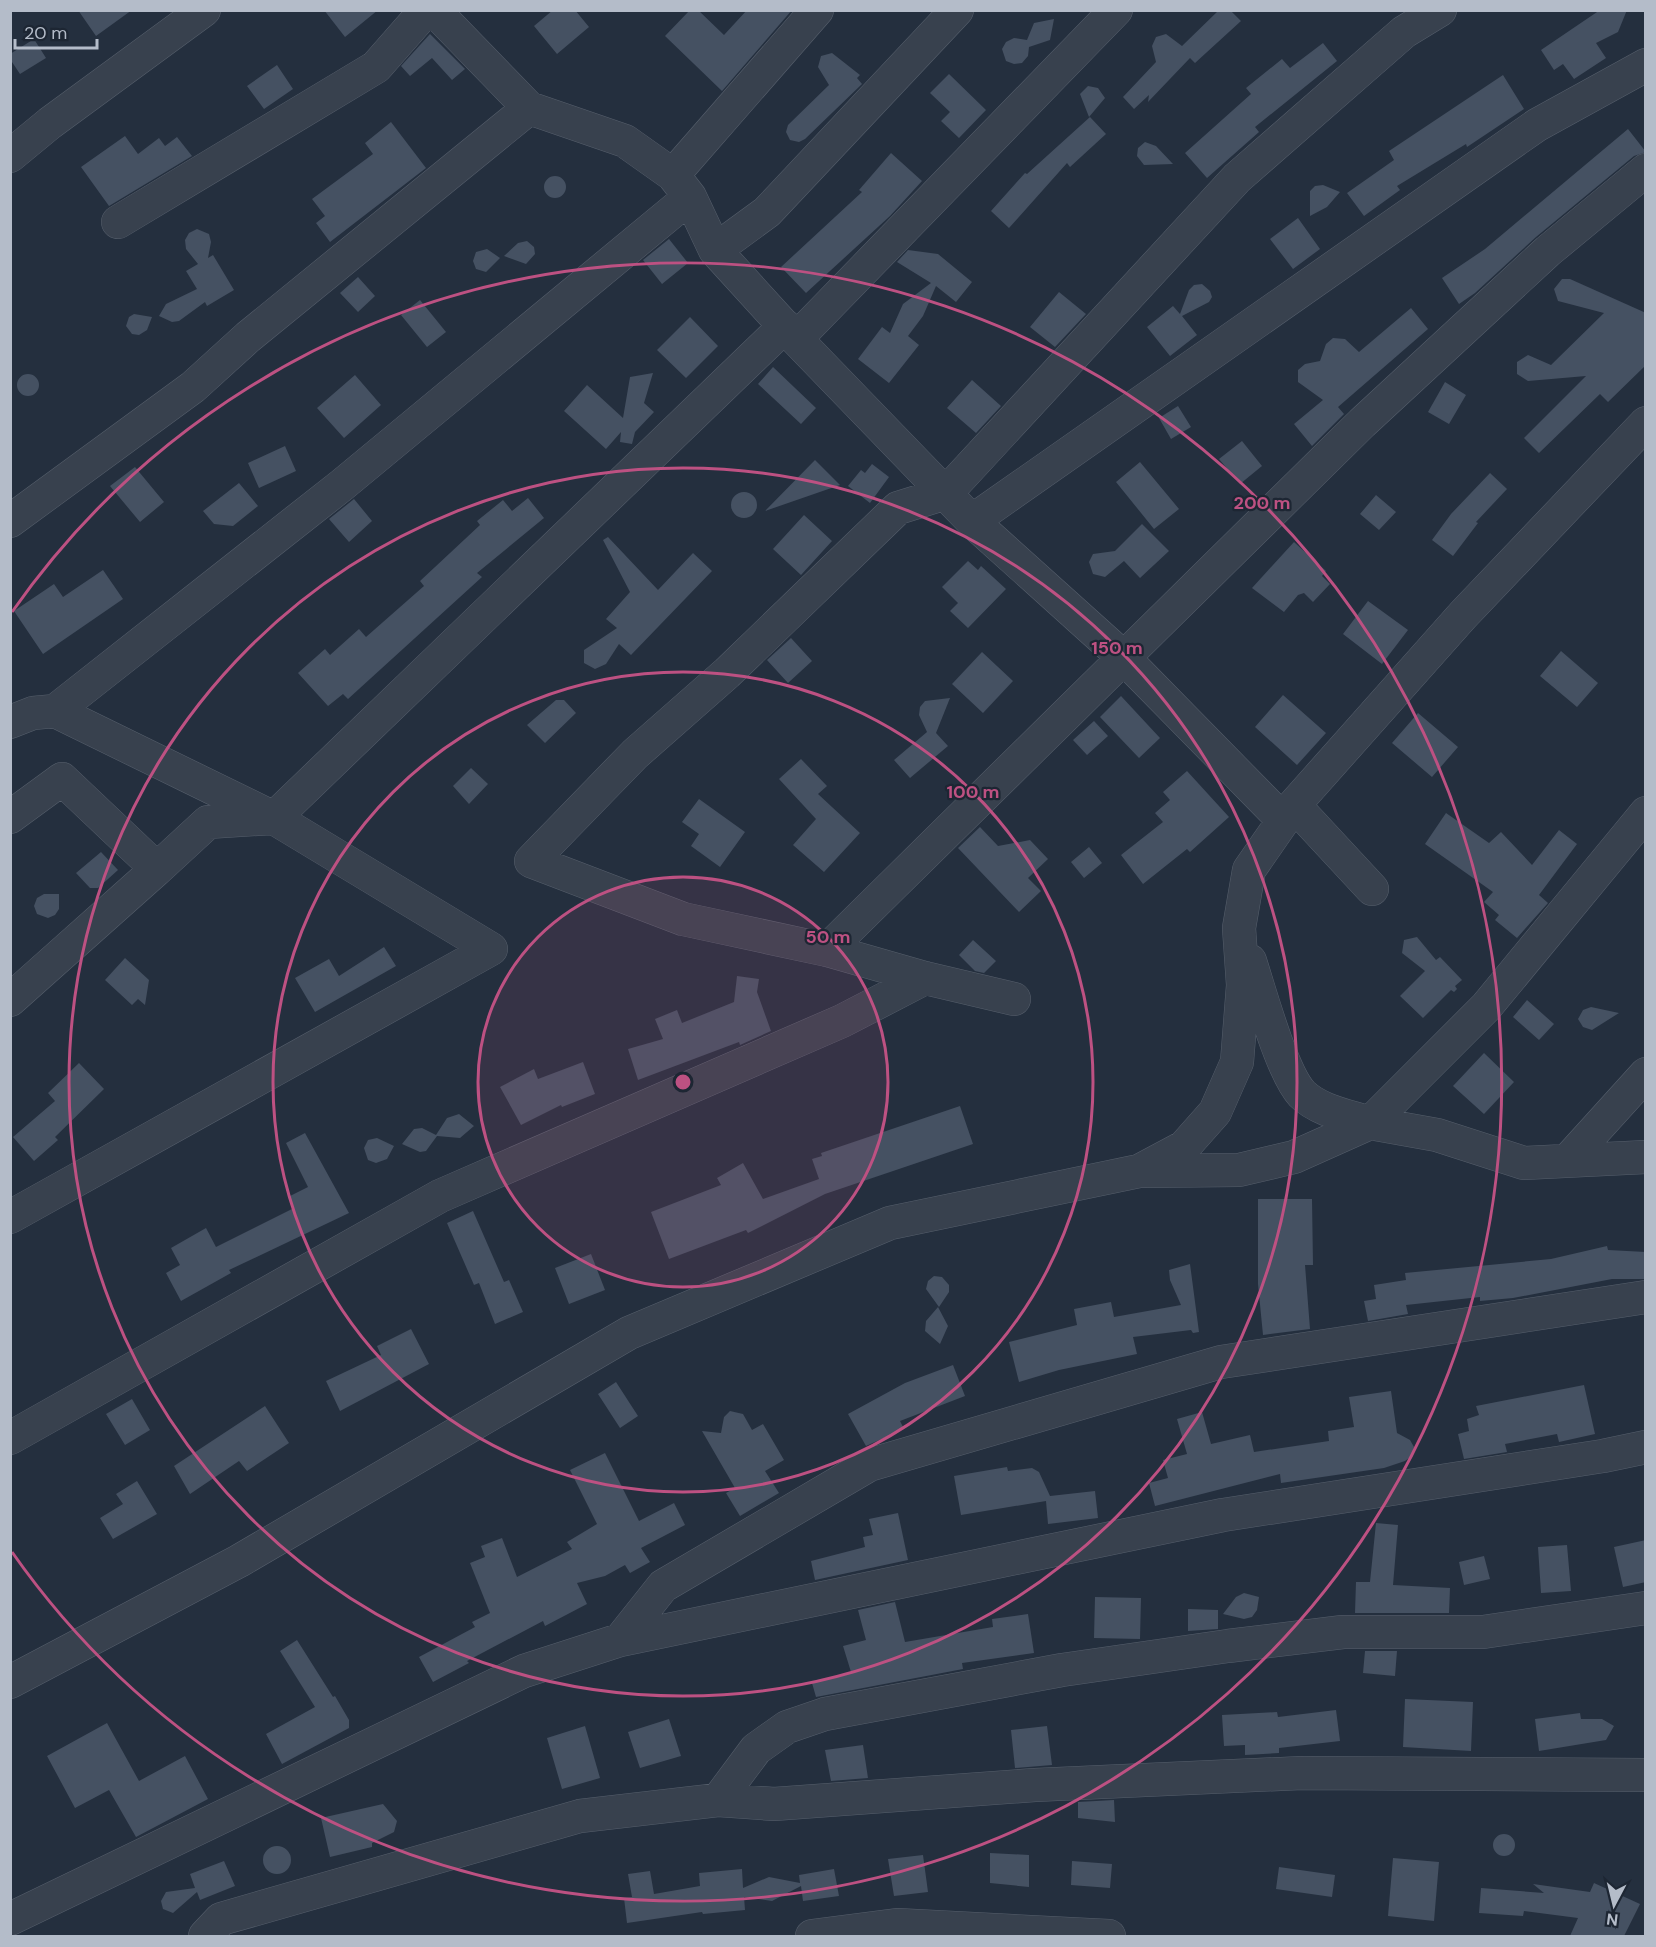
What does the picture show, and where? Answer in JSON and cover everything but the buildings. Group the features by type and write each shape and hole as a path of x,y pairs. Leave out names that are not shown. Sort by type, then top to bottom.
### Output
{"street":[{"path":"10,156 50,123 204,10"},
{"path":"118,222 376,67 426,10"},
{"path":"434,10 529,108 625,141 681,186 716,250 972,521 1123,657 1372,889"},
{"path":"55,711 342,485 681,186 817,10"},
{"path":"716,250 767,212 957,10"},
{"path":"10,1000 208,822 274,818 791,332 1116,10"},
{"path":"1014,999 925,978 827,950 683,919 531,861 635,754 735,665 898,508 946,493 1237,178 1404,32 1440,10"},
{"path":"972,521 1537,125 1646,65"},
{"path":"10,521 192,387 248,337 529,108"},
{"path":"827,950 1362,423 1548,251 1646,170"},
{"path":"1138,1171 1184,1146 1215,1112 1237,1062 1243,985 1239,928 1249,870 1289,812 1463,615 1646,423"},
{"path":"10,722 33,713 55,711 274,818 491,949 10,1217"},
{"path":"10,817 62,779 157,869"},
{"path":"10,1682 239,1562 629,1333 890,1223 1138,1171 1239,1170 1294,1157 1370,1123 1486,1007 1646,813"},
{"path":"1239,928 1283,1060 1302,1094 1329,1110 1370,1123 1437,1136 1524,1163 1646,1157"},
{"path":"10,1438 440,1196 842,1021 925,978"},
{"path":"1568,1160 1646,1074"},
{"path":"620,1640 663,1586 869,1465 1221,1362 1646,1297"},
{"path":"10,1919 524,1671 620,1640 1223,1515 1603,1456 1646,1447"},
{"path":"718,1800 756,1749 788,1727 825,1714 1062,1670 1228,1646 1343,1632 1483,1632 1646,1608"},
{"path":"205,1936 221,1919 580,1816 718,1800 774,1804 1035,1785 1302,1773 1646,1774"},
{"path":"812,1936 897,1925 1109,1936"}]}
